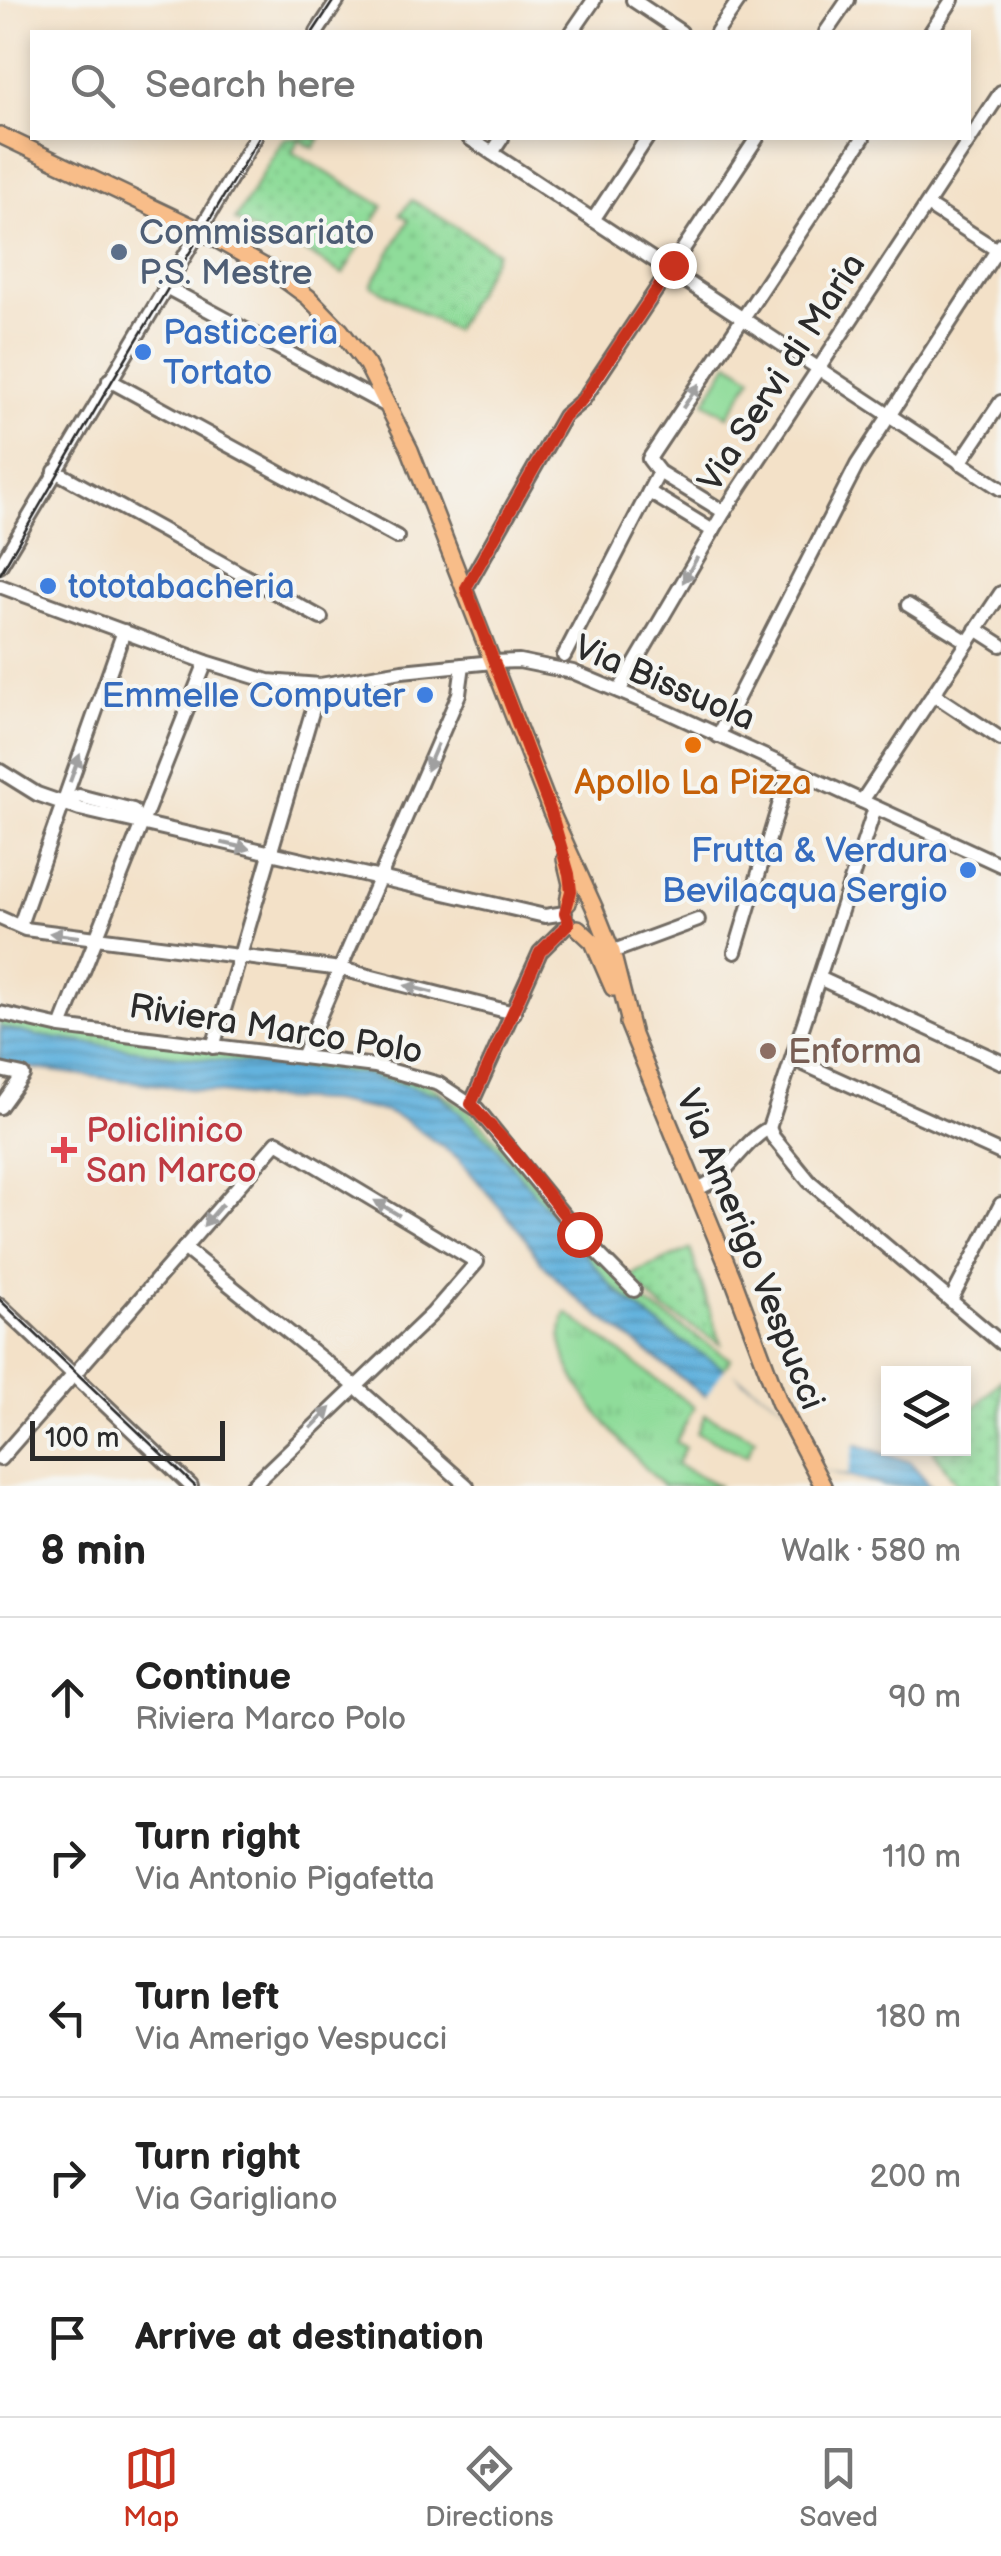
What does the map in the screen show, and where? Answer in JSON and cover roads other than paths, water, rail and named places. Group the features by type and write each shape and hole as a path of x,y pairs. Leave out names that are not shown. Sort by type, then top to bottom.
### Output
{"main road":[{"name":"Via Amerigo Vespucci","path":"0,135 200,230 274,272 308,297 342,330 368,365 391,408 466,588 551,812 594,908 632,1031 778,1400 823,1486"},
{"name":"Via Amerigo Vespucci","path":"551,812 569,874 570,917 606,954"},
{"path":"582,898 594,908 592,922 570,917 582,898"}],"street":[{"path":"319,30 338,0"},
{"path":"573,30 594,0"},
{"path":"632,0 679,30"},
{"path":"718,30 739,0"},
{"path":"827,30 848,0"},
{"path":"932,30 952,0"},
{"name":"Via Servi di Maria","path":"971,138 1001,92"},
{"path":"0,566 253,140"},
{"path":"472,140 1001,489"},
{"path":"492,152 501,140"},
{"path":"593,220 647,140"},
{"path":"466,588 564,416 582,400 756,140"},
{"path":"724,512 659,472 649,459 862,140"},
{"name":"Via Servi di Maria","path":"619,691 724,512 970,140"},
{"path":"718,736 845,485 1000,246 927,205"},
{"path":"164,286 391,408"},
{"path":"109,380 397,537"},
{"path":"960,463 1001,402"},
{"path":"54,471 321,618"},
{"path":"564,656 659,472"},
{"path":"649,492 713,531"},
{"name":"Via Bissuola","path":"0,586 268,682 320,685 494,662 557,668 619,691 1001,866"},
{"path":"1001,593 933,694 869,804 770,1128 809,1181 1001,1343"},
{"path":"908,605 968,642"},
{"path":"976,629 1001,645"},
{"path":"20,926 124,631"},
{"path":"62,1026 206,662"},
{"path":"302,1057 459,694 462,665"},
{"path":"213,1047 320,685"},
{"path":"933,694 1001,739"},
{"path":"734,952 790,769"},
{"path":"0,770 61,804 545,916 570,917"},
{"path":"471,1104 540,952 570,917"},
{"path":"0,918 24,929 342,970 514,1012"},
{"path":"606,954 698,920"},
{"path":"818,978 1001,1062"},
{"name":"Riviera Marco Polo","path":"0,1013 62,1026 410,1073 439,1084 471,1104 514,1151 579,1234 634,1290"},
{"path":"793,1058 1001,1152"},
{"path":"0,1070 23,1075 0,1107"},
{"path":"696,1188 714,1182 756,1136 770,1128"},
{"path":"0,1460 277,1142 476,1262 433,1313 252,1486"},
{"path":"951,1300 1001,1204"},
{"path":"184,1248 354,1385 467,1486"},
{"path":"0,1305 78,1370 191,1486"}],"water":[{"path":"0,1027 191,1058 364,1074 440,1095 492,1142 614,1289 669,1333 827,1435 881,1453 881,1456 910,1462 931,1486 885,1486 826,1470 706,1397 573,1295 540,1261 524,1236 458,1158 387,1112 331,1101 260,1098 0,1061"}],"tram line":[{"path":"314,30 334,0"},
{"path":"0,574 258,140"},
{"path":"0,1300 195,1486"}],"place":[{"name":"Commissariato P.S. Mestre","path":"119,252"},
{"name":"Pasticceria Tortato","path":"143,352"},
{"name":"tototabacheria","path":"48,586"},
{"name":"Emmelle Computer","path":"425,695"},
{"name":"Apollo La Pizza","path":"693,745"},
{"name":"Frutta & Verdura Bevilacqua Sergio","path":"968,870"},
{"name":"Enforma","path":"768,1051"},
{"name":"Policlinico San Marco","path":"64,1150"}]}
